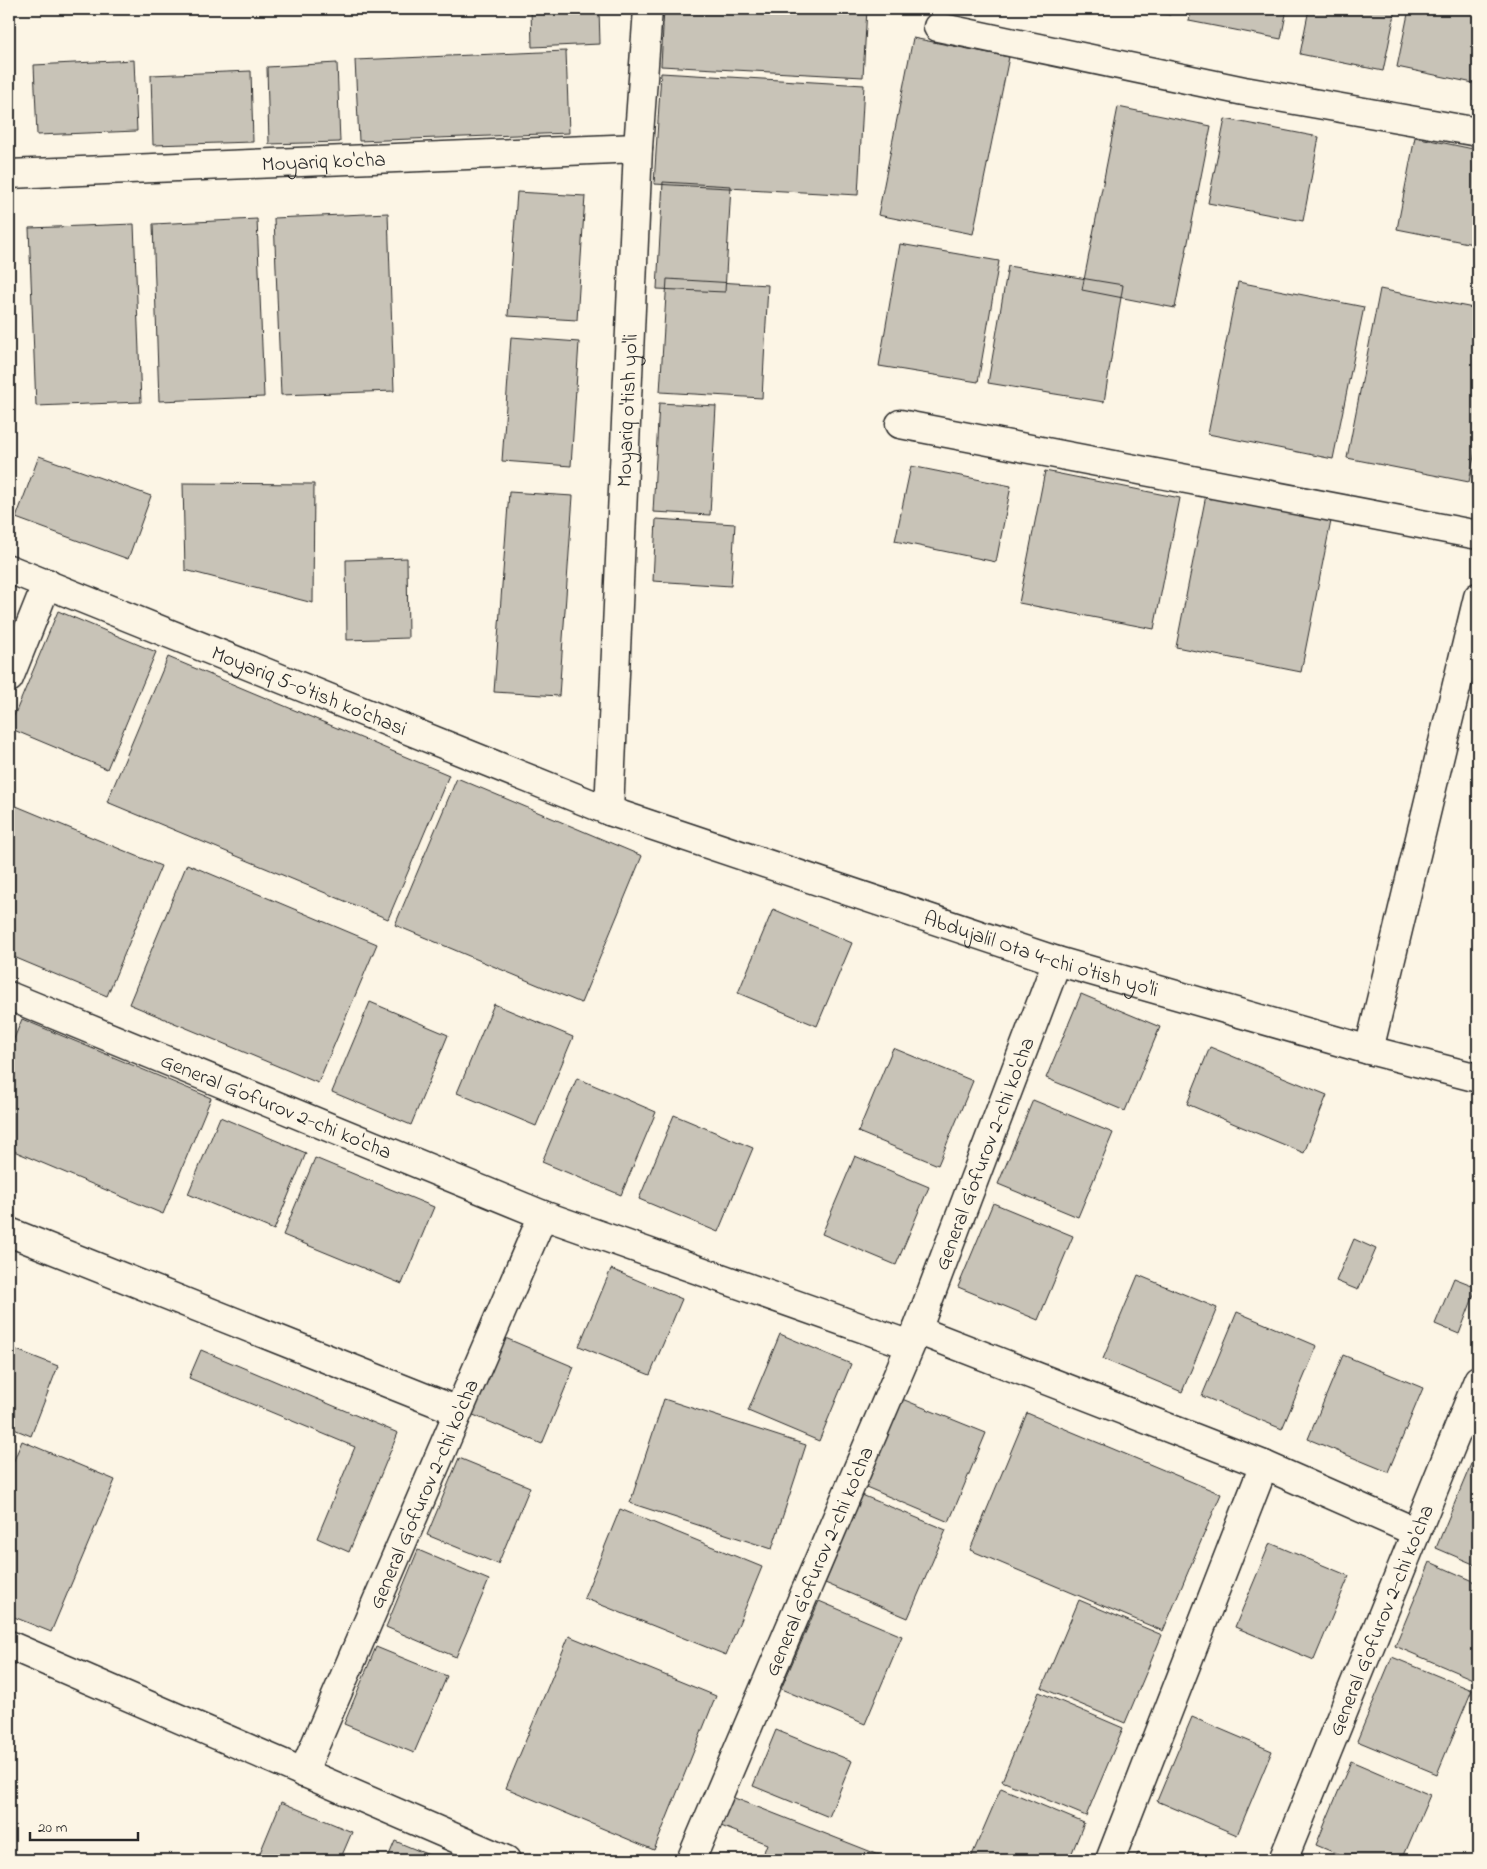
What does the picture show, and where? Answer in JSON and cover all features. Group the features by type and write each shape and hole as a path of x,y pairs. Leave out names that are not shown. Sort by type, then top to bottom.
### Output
{"street":[{"name":"Moyariq o'tish yo'li","path":"609,811 638,148 648,9"},
{"path":"938,27 1244,91 1478,132"},
{"name":"Moyariq ko'cha","path":"9,174 638,148"},
{"path":"900,424 1478,535"},
{"name":"Moyariq 5-o'tish ko'chasi","path":"9,569 609,811"},
{"path":"9,678 47,583"},
{"path":"1369,1050 1478,596"},
{"name":"Abdujalil Ota 4-chi o'tish yo'li","path":"609,811 1057,961 1369,1050 1478,1078"},
{"name":"General G'ofurov 2-chi ko'cha","path":"691,1860 913,1337 1057,961"},
{"name":"General G'ofurov 2-chi ko'cha","path":"9,996 543,1215 913,1337"},
{"name":"General G'ofurov 2-chi ko'cha","path":"304,1773 543,1215"},
{"path":"9,1232 458,1411"},
{"path":"913,1337 1264,1465 1416,1532"},
{"name":"General G'ofurov 2-chi ko'cha","path":"1282,1860 1478,1380"},
{"path":"1110,1860 1264,1465"},
{"path":"9,1645 506,1860"}],"building":[{"path":"531,9 599,9 600,44 532,47"},
{"path":"664,9 867,9 863,77 661,66"},
{"path":"1138,9 1171,9 1170,15"},
{"path":"1191,9 1287,9 1281,39 1189,21"},
{"path":"1309,9 1396,9 1383,71 1300,54"},
{"path":"1409,9 1478,9 1478,84 1397,67"},
{"path":"913,38 1009,57 973,234 878,215"},
{"path":"566,51 569,133 359,141 355,60"},
{"path":"134,60 137,131 37,135 34,65"},
{"path":"337,63 340,142 269,144 267,67"},
{"path":"251,71 253,142 153,145 151,75"},
{"path":"661,73 864,85 858,195 654,184"},
{"path":"1118,107 1211,126 1175,308 1082,290"},
{"path":"1225,119 1319,137 1303,221 1208,203"},
{"path":"1415,137 1478,150 1478,245 1397,229"},
{"path":"663,182 731,186 725,292 657,289"},
{"path":"517,192 585,196 577,320 508,316"},
{"path":"388,213 394,391 281,395 274,218"},
{"path":"257,219 264,397 159,401 153,224"},
{"path":"134,224 141,402 36,406 29,228"},
{"path":"900,244 999,261 978,382 879,366"},
{"path":"1008,266 1123,285 1104,402 988,383"},
{"path":"667,279 768,285 762,398 660,392"},
{"path":"1238,282 1364,307 1333,459 1208,434"},
{"path":"9,284 13,402 9,402"},
{"path":"1380,289 1478,309 1478,436 1469,482 1347,458"},
{"path":"511,337 579,342 571,466 502,461"},
{"path":"659,403 716,406 710,515 653,512"},
{"path":"39,456 151,496 128,559 16,518"},
{"path":"911,466 1011,486 996,562 895,541"},
{"path":"1045,471 1180,498 1154,629 1019,603"},
{"path":"183,483 314,484 313,603 185,570"},
{"path":"509,492 573,496 559,696 494,692"},
{"path":"1206,495 1331,521 1301,672 1176,647"},
{"path":"656,519 735,524 731,586 653,581"},
{"path":"407,558 408,638 347,640 346,560"},
{"path":"58,611 156,652 107,769 9,728"},
{"path":"168,657 449,775 388,919 107,802"},
{"path":"457,778 642,856 581,1003 395,925"},
{"path":"9,803 161,866 107,996 9,955"},
{"path":"187,864 377,944 318,1083 129,1004"},
{"path":"773,909 852,943 817,1026 738,993"},
{"path":"1081,994 1160,1027 1125,1111 1046,1078"},
{"path":"370,1002 448,1035 411,1125 332,1092"},
{"path":"494,1004 573,1037 536,1126 457,1093"},
{"path":"22,1019 211,1098 163,1214 9,1149 9,1051"},
{"path":"1210,1047 1327,1095 1304,1153 1187,1104"},
{"path":"893,1048 973,1081 938,1165 858,1132"},
{"path":"577,1078 656,1112 621,1195 542,1162"},
{"path":"1033,1100 1113,1133 1078,1217 998,1184"},
{"path":"674,1115 753,1148 718,1232 639,1199"},
{"path":"220,1117 306,1153 274,1230 188,1194"},
{"path":"855,1156 929,1187 896,1265 822,1234"},
{"path":"315,1158 434,1207 402,1284 283,1235"},
{"path":"993,1203 1073,1236 1038,1320 958,1287"},
{"path":"1354,1239 1376,1249 1358,1290 1336,1281"},
{"path":"611,1269 682,1299 650,1375 579,1346"},
{"path":"1138,1275 1217,1308 1182,1392 1103,1359"},
{"path":"1454,1278 1477,1287 1459,1334 1435,1324"},
{"path":"1237,1312 1317,1346 1282,1429 1202,1396"},
{"path":"780,1334 851,1364 819,1441 748,1411"},
{"path":"503,1337 574,1367 542,1444 471,1414"},
{"path":"9,1347 58,1366 31,1436 9,1427"},
{"path":"201,1350 398,1433 349,1552 317,1538 355,1447 189,1378"},
{"path":"1343,1355 1423,1388 1388,1472 1308,1439"},
{"path":"664,1399 806,1445 772,1549 630,1503"},
{"path":"902,1399 986,1433 949,1522 866,1487"},
{"path":"1027,1413 1221,1494 1163,1631 970,1550"},
{"path":"22,1441 115,1480 51,1632 9,1615 9,1472"},
{"path":"459,1458 530,1487 498,1564 427,1535"},
{"path":"1471,1464 1478,1467 1478,1566 1436,1548"},
{"path":"862,1495 946,1530 908,1618 825,1583"},
{"path":"620,1509 762,1567 726,1655 584,1598"},
{"path":"1270,1543 1349,1576 1314,1660 1235,1627"},
{"path":"418,1550 489,1580 456,1657 386,1627"},
{"path":"1430,1562 1478,1583 1478,1671 1475,1680 1395,1646"},
{"path":"1079,1600 1162,1635 1125,1723 1042,1688"},
{"path":"819,1601 902,1636 865,1724 781,1689"},
{"path":"569,1636 716,1696 654,1850 506,1788"},
{"path":"376,1647 447,1676 414,1753 344,1724"},
{"path":"1392,1657 1472,1690 1437,1774 1357,1741"},
{"path":"1039,1692 1123,1728 1086,1816 1002,1781"},
{"path":"1192,1717 1272,1751 1237,1835 1157,1801"},
{"path":"776,1730 852,1761 829,1817 753,1786"},
{"path":"1351,1761 1430,1795 1402,1860 1352,1860 1316,1845"},
{"path":"1001,1788 1084,1823 1069,1860 970,1860"},
{"path":"732,1797 892,1860 761,1860 767,1844 721,1826"},
{"path":"281,1802 352,1832 340,1860 257,1860"},
{"path":"395,1841 441,1860 387,1860"},
{"path":"1138,1853 1155,1860 1135,1860"}]}
